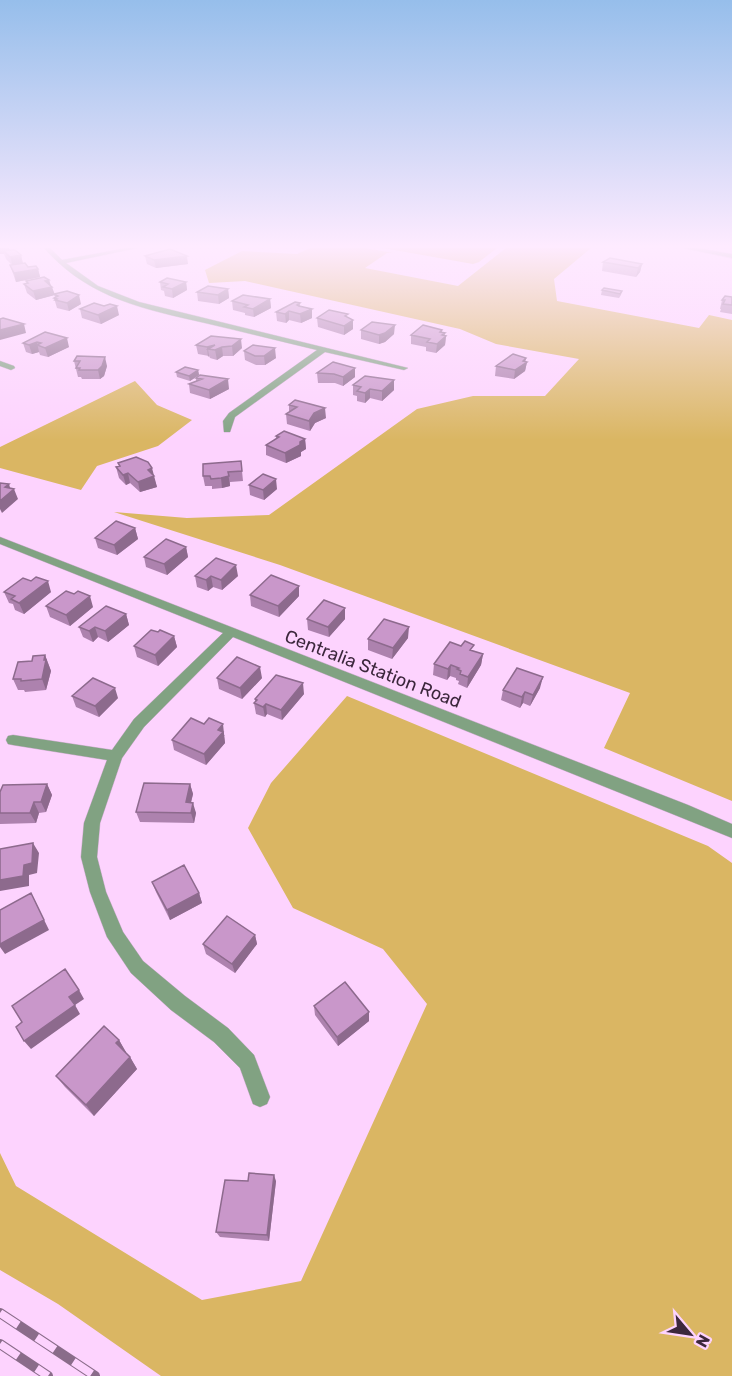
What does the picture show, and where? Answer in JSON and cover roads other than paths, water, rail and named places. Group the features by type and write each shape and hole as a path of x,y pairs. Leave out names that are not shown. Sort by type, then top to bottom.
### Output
{"street":[{"path":"167,312 404,368"},
{"path":"227,430 228,421 232,415 323,350"},
{"path":"0,363 11,368"},
{"name":"Centralia Station Road","path":"0,540 732,831"},
{"path":"230,633 140,723 116,756 92,823 90,856 98,892 116,937 136,967 220,1035 246,1062 260,1097"},
{"path":"13,740 116,756"}],"railway":[{"path":"0,1313 95,1376"},
{"path":"0,1344 48,1376"}]}
